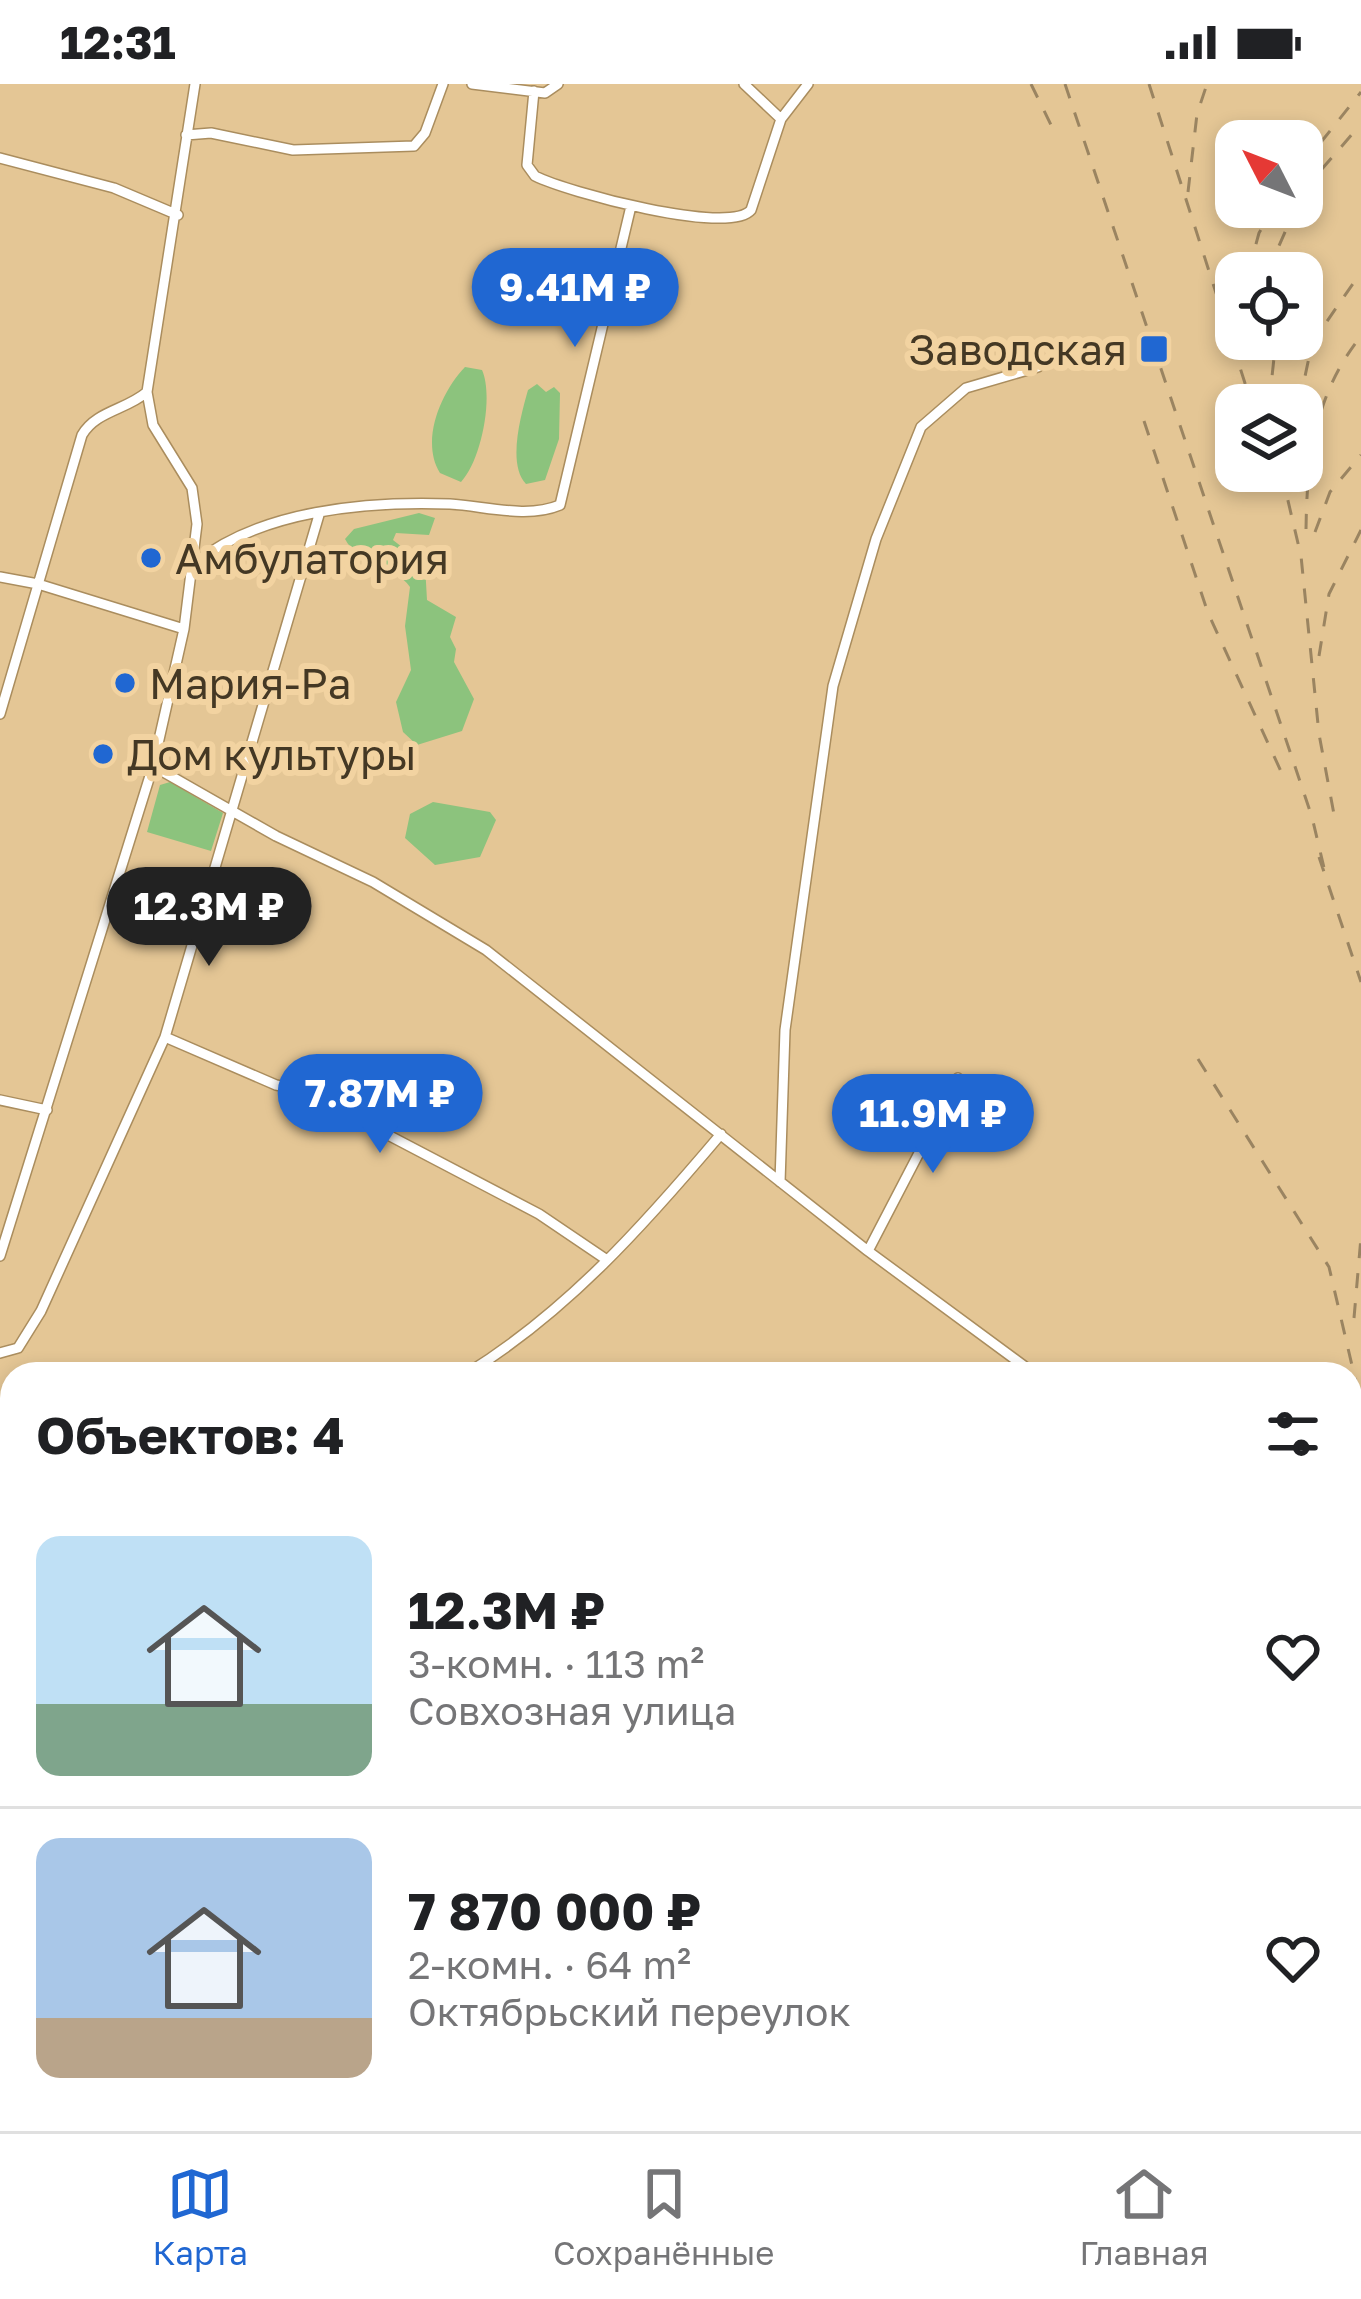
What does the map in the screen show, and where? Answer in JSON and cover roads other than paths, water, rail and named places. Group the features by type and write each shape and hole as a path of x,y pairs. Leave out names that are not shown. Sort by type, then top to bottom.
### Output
{"street":[{"path":"0,1256 92,949 153,766 184,629 194,564 193,488 153,425 147,392 195,84"},
{"path":"187,135 211,134 293,150 414,146 425,133 443,84"},
{"path":"472,84 534,92 550,92 558,84"},
{"path":"744,84 781,118"},
{"path":"534,92 530,172 631,206 742,219 751,210 781,118 808,84"},
{"path":"0,158 114,188 178,215"},
{"path":"194,564 239,532 319,515 396,504 533,511 560,505 631,206"},
{"path":"780,1182 785,1030 833,686 876,539 921,427 966,388 1037,367"},
{"path":"0,714 82,435 97,417 118,413 147,392"},
{"path":"0,1353 18,1348 41,1311 166,1037 319,515"},
{"path":"0,577 184,629"},
{"path":"153,766 486,950 868,1251 1019,1362"},
{"path":"166,1037 276,1085 335,1096 390,1136 538,1214 607,1260"},
{"path":"868,1251 958,1078"},
{"path":"0,1100 47,1110"},
{"path":"483,1362 563,1304 722,1134"}],"railway":[{"path":"1031,84 1051,125"},
{"path":"1065,84 1312,817 1325,872"},
{"path":"1149,84 1245,384"},
{"path":"1188,192 1197,114 1207,84"},
{"path":"1323,140 1361,92"},
{"path":"1323,168 1361,124"},
{"path":"1254,252 1262,228"},
{"path":"1276,252 1287,228"},
{"path":"1303,384 1312,343 1361,272"},
{"path":"1306,529 1317,427 1333,380 1361,336"},
{"path":"1271,384 1274,360"},
{"path":"1144,421 1208,613 1285,780"},
{"path":"1315,532 1330,492 1361,455"},
{"path":"1286,492 1301,556 1319,734 1336,825"},
{"path":"1319,656 1329,594 1361,530"},
{"path":"1319,857 1361,982"},
{"path":"1198,1059 1329,1267 1351,1362"},
{"path":"1354,1318 1361,1237"}],"place":[{"name":"Заводская","path":"1154,349"},
{"name":"Амбулатория","path":"151,558"},
{"name":"Мария-Ра","path":"125,683"},
{"name":"Дом культуры","path":"103,754"}]}
